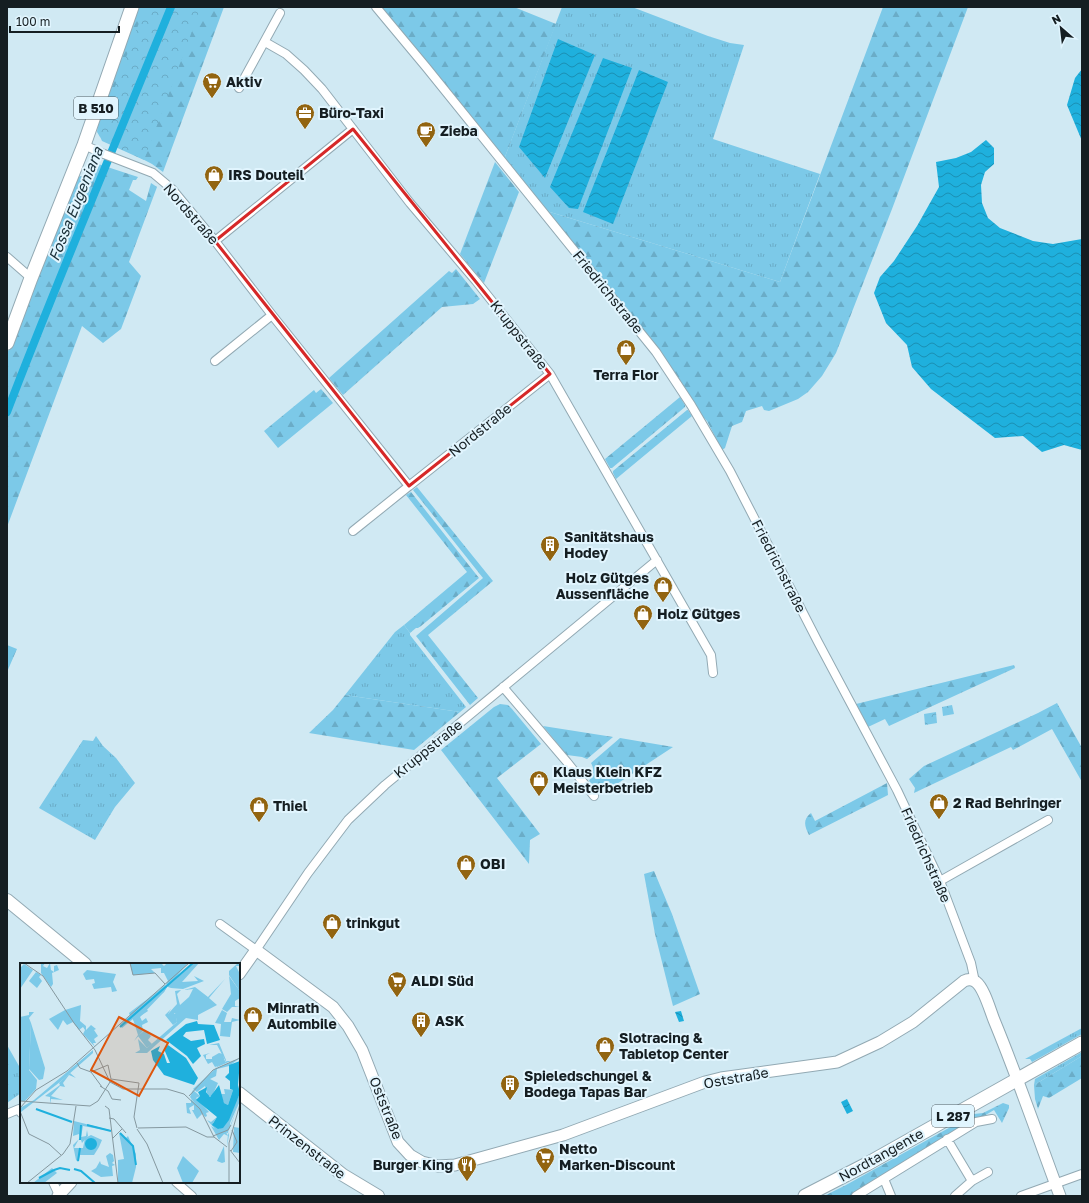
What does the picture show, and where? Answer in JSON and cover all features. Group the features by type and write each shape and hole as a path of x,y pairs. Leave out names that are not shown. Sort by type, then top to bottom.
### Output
{"main road":[{"name":"B 510","path":"7,343 84,145 132,7"},
{"path":"7,900 84,963"},
{"name":"Nordtangente","path":"805,1196 867,1164 1082,1042"},
{"name":"Prinzenstraße","path":"240,1094 332,1168 378,1196"}],"street":[{"name":"Friedrichstraße","path":"376,7 651,346 691,405 730,471 818,642 865,729 940,881 971,963 975,982 982,991 987,1003 1060,1196"},
{"path":"239,88 280,14"},
{"name":"Kruppstraße","path":"265,42 286,54 322,89 410,203 476,281 550,374 711,655 713,673"},
{"path":"215,241 353,128"},
{"name":"Nordstraße","path":"84,145 153,174 172,189 409,486"},
{"path":"7,257 31,278"},
{"path":"215,361 272,315"},
{"name":"Nordstraße","path":"353,531 550,374"},
{"name":"Kruppstraße","path":"240,973 312,868 348,820 385,785 656,560"},
{"path":"503,687 594,796"},
{"path":"940,881 1048,820"},
{"name":"Oststraße","path":"220,924 333,1007 348,1026 362,1050 398,1142 415,1159 427,1164 438,1166 455,1165 472,1161 563,1136 648,1102 705,1082 721,1078 837,1062 880,1042 913,1022 964,981 971,980 975,982"},
{"path":"7,1114 19,1109 20,1111"},
{"path":"856,1196 976,1122 992,1119"},
{"path":"947,1139 972,1181"},
{"path":"955,1196 972,1181 988,1172"},
{"path":"1021,1196 1082,1174"},
{"path":"884,1179 891,1196"},
{"path":"53,1183 59,1196 70,1183"},
{"path":"177,1183 192,1196"}],"highlighted area":[{"path":"353,129 550,374 409,486 215,241"}],"green space":[{"path":"137,7 224,7 163,172 152,164 100,137 97,132 98,123"},
{"path":"145,7 201,7 144,160 102,141 98,132"},
{"path":"376,7 514,7 556,24 503,162"},
{"path":"562,7 632,7 708,36 730,43 744,45 713,139 820,174 780,282 540,209 503,162"},
{"path":"883,7 968,7 836,353 822,376 808,392 798,399 769,411 764,410 762,406 746,411 742,422 732,426 725,448 722,450 707,421 691,405 656,352 540,209 780,282"},
{"path":"92,162 138,177 136,180 133,180 129,190 146,201 151,183 157,187 129,262 141,276 121,329 103,343 82,326 7,527 7,354 34,281 77,177 83,176"},
{"path":"495,162 519,192 484,283 460,254"},
{"path":"456,269 480,299 473,304 442,307 343,395 329,378 449,271 452,273"},
{"path":"321,389 333,403 278,448 264,431 314,390 316,393"},
{"path":"680,397 685,407 612,468 610,468 605,459"},
{"path":"687,410 692,416 616,479 613,471"},
{"path":"417,487 493,581 428,635 478,698 470,705 416,636 483,578 413,490"},
{"path":"411,492 479,578 421,626 410,633 404,625 467,572 406,495"},
{"path":"404,625 410,635 466,707 460,712 345,695 395,632"},
{"path":"7,645 17,649 7,672"},
{"path":"1014,665 1015,668 889,726 885,719 868,727 856,704"},
{"path":"345,695 460,712 414,750 309,733 333,710"},
{"path":"1057,703 1082,748 1082,782 1052,729 1013,750 1011,747 914,793 915,788 909,779 924,766"},
{"path":"500,704 508,705 541,744 497,778 540,834 530,840 529,864 441,750 494,707"},
{"path":"952,705 954,714 943,716 942,707"},
{"path":"936,712 937,723 925,725 924,714"},
{"path":"543,726 613,737 587,759 567,755"},
{"path":"96,736 103,746 116,758 135,783 115,807 95,840 39,808 83,740 93,741"},
{"path":"620,738 673,747 600,795 589,781 593,772 591,763"},
{"path":"887,783 888,795 809,835 805,821 811,813 815,821"},
{"path":"654,871 672,914 700,994 673,1006 655,934 644,874"},
{"path":"1082,1028 1082,1034 1032,1062 1030,1059 1025,1059"},
{"path":"7,1045 20,1066 20,1094 7,1103"},
{"path":"1082,1052 1082,1056 1034,1085 1035,1079"},
{"path":"1082,1056 1082,1078 1049,1098 1043,1096 1038,1109 1035,1099 1034,1085"},
{"path":"1003,1103 1009,1105 1009,1108 1002,1123 994,1110 973,1121 852,1196 824,1196 974,1114 983,1113"}],"water":[{"path":"558,39 595,55 545,178 519,147"},
{"path":"603,58 632,68 578,209 569,208 550,187"},
{"path":"1082,69 1082,141 1067,105 1075,78"},
{"path":"639,70 668,82 613,224 583,212"},
{"path":"986,140 994,148 994,164 985,172 981,185 982,203 988,218 1000,228 1033,241 1053,244 1082,239 1082,450 1064,445 1042,452 1023,436 995,438 931,389 912,367 907,345 886,323 874,293 880,277 894,261 917,226 939,187 936,162 956,158 971,152"},
{"path":"681,1011 684,1021 679,1022 675,1012"},
{"path":"847,1099 853,1111 847,1114 841,1102"}],"waterway":[{"name":"Fossa Eugeniana","path":"7,412 67,260 171,7"}],"place":[{"name":"Aktiv","path":"212,99"},
{"name":"Büro-Taxi","path":"305,130"},
{"name":"Zieba","path":"426,148"},
{"name":"IRS Douteil","path":"214,192"},
{"name":"Terra Flor","path":"626,366"},
{"name":"Sanitätshaus Hodey","path":"550,562"},
{"name":"Holz Gütges Aussenfläche","path":"663,603"},
{"name":"Holz Gütges","path":"643,631"},
{"name":"Klaus Klein KFZ Meisterbetrieb","path":"539,797"},
{"name":"2 Rad Behringer","path":"939,820"},
{"name":"Thiel","path":"259,823"},
{"name":"OBI","path":"466,881"},
{"name":"trinkgut","path":"332,940"},
{"name":"ALDI Süd","path":"397,998"},
{"name":"Minrath Autombile","path":"253,1033"},
{"name":"ASK","path":"421,1038"},
{"name":"Slotracing & Tabletop Center","path":"605,1063"},
{"name":"Spieledschungel & Bodega Tapas Bar","path":"510,1101"},
{"name":"Netto Marken-Discount","path":"545,1174"},
{"name":"Burger King","path":"467,1182"}]}
